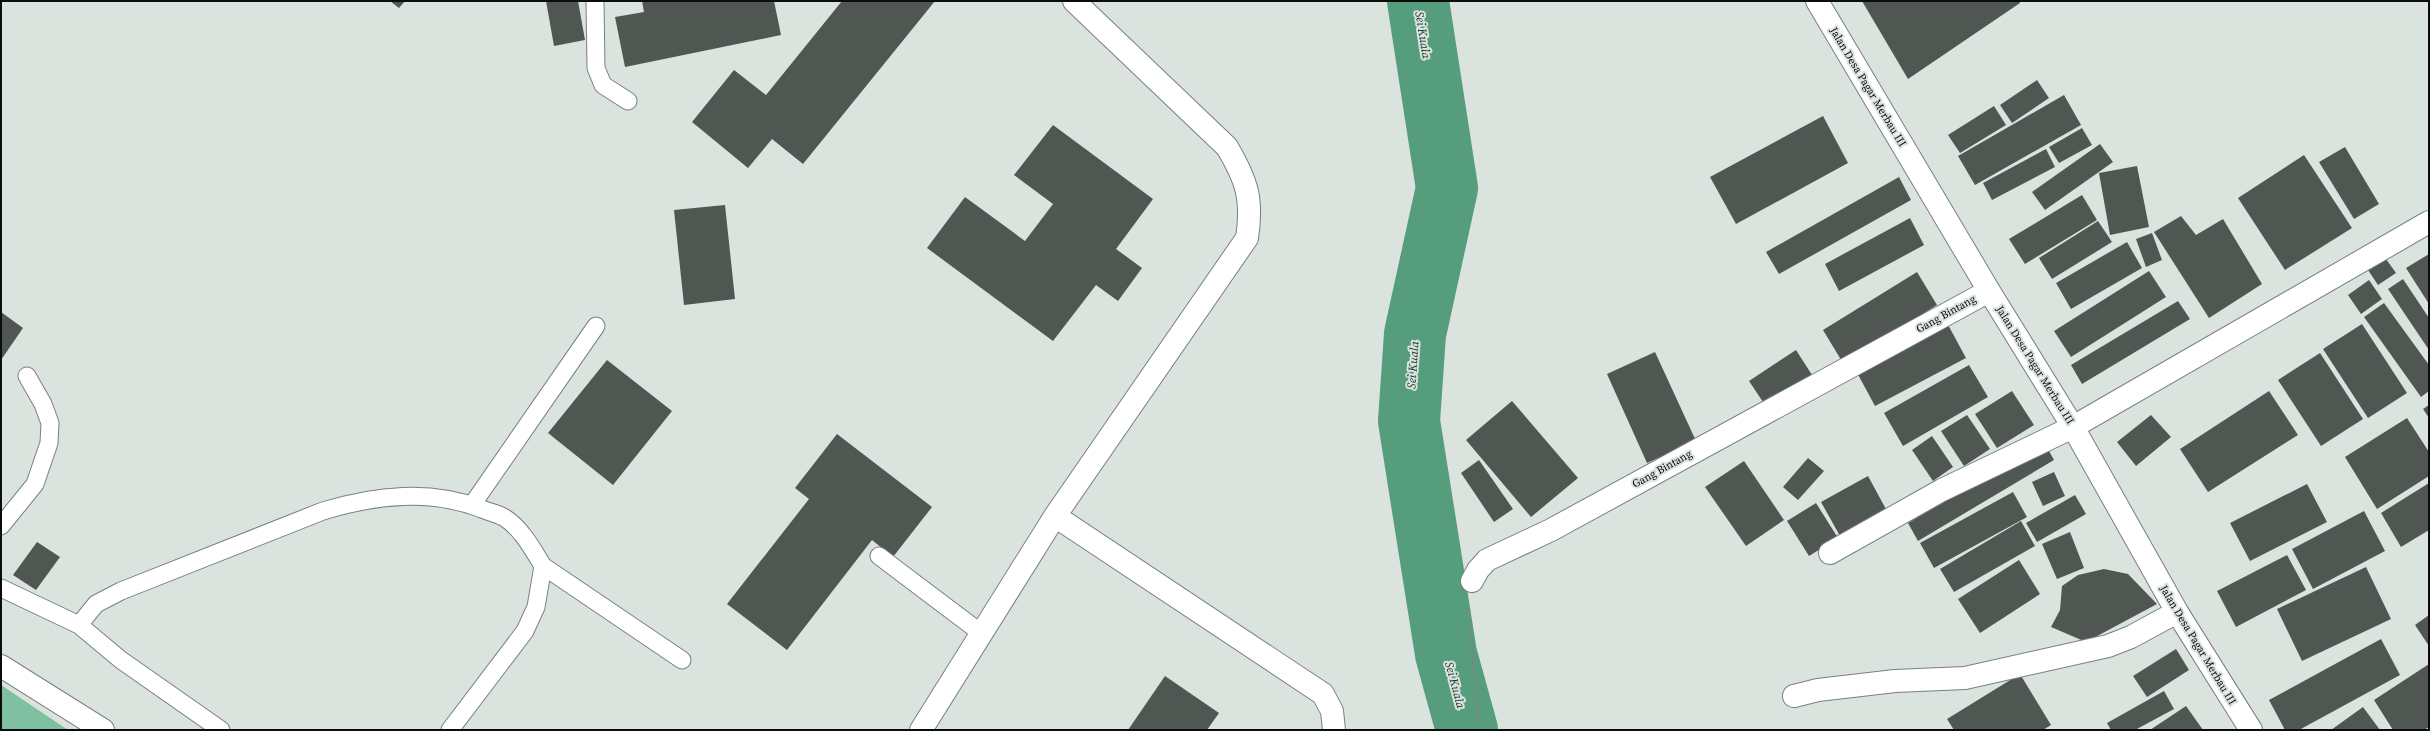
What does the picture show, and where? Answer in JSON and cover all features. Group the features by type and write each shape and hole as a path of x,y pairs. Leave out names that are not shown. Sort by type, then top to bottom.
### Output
{"street":[{"path":"921,730 1054,516 1247,238 1251,212 1244,175 1227,147 1074,1"},
{"name":"Jalan Desa Pagar Merbau III","path":"1817,1 1989,291 2074,427 2177,612 2251,730"},
{"path":"1830,553 1942,490 2074,427 2429,222"},
{"name":"Gang Bintang","path":"1472,582 1478,570 1487,560 1551,530 1989,291"},
{"path":"1054,516 1323,694 1332,711 1334,730"},
{"path":"1794,696 1818,690 1894,681 1965,678 2108,646 2130,638 2177,612"},
{"path":"1,666 103,730"}],"lane":[{"path":"595,1 596,68 603,85 628,101"},
{"path":"472,506 596,326"},
{"path":"1,526 34,484 49,443 50,423 43,404 27,376"},
{"path":"79,625 96,604 121,591 323,511 350,503 399,496 442,497 505,518 524,537 543,566 682,660"},
{"path":"879,556 981,633"},
{"path":"450,730 525,631 536,607 543,566"},
{"path":"1,588 79,625 121,660 221,730"}],"path":[{"path":"1472,582 1468,617 1479,730"}],"green space":[{"path":"1,685 68,730 1,730"}],"building":[{"path":"390,1 405,1 399,8"},
{"path":"546,1 578,1 585,40 554,46"},
{"path":"642,1 774,1 781,35 625,67 615,17 644,12"},
{"path":"842,1 935,1 803,164 772,139 748,168 692,122 734,70 766,95"},
{"path":"1862,1 2019,1 2020,3 1908,79"},
{"path":"2037,80 2049,98 2012,123 2000,105"},
{"path":"2064,95 2081,125 1975,185 1958,156"},
{"path":"1994,106 2006,125 1960,153 1948,135"},
{"path":"1823,116 1848,163 1736,224 1710,177"},
{"path":"1053,125 1153,199 1116,249 1142,268 1118,301 1096,285 1053,341 927,248 965,197 1025,241 1053,204 1014,175"},
{"path":"2082,128 2092,145 2059,163 2049,147"},
{"path":"2100,144 2113,162 2045,210 2032,192"},
{"path":"2345,147 2379,204 2354,219 2319,162"},
{"path":"2046,149 2055,167 1992,200 1983,183"},
{"path":"2304,155 2352,228 2285,270 2238,198"},
{"path":"2137,166 2149,227 2110,235 2099,173"},
{"path":"1899,177 1911,200 1779,274 1766,252"},
{"path":"2082,195 2097,220 2025,264 2009,239"},
{"path":"725,205 735,299 684,305 674,210"},
{"path":"2181,216 2196,235 2223,219 2262,284 2209,318 2154,232"},
{"path":"1910,218 1924,245 1839,291 1825,264"},
{"path":"2098,221 2112,242 2052,279 2039,258"},
{"path":"2152,233 2162,260 2146,267 2136,239"},
{"path":"2127,242 2142,268 2071,309 2056,283"},
{"path":"2429,254 2429,304 2406,268"},
{"path":"2386,259 2396,273 2378,285 2368,270"},
{"path":"2149,271 2166,297 2071,357 2054,331"},
{"path":"1917,272 1937,305 1843,363 1823,330"},
{"path":"2403,279 2429,318 2429,350 2388,289"},
{"path":"2369,280 2382,299 2361,314 2348,295"},
{"path":"2178,301 2190,319 2082,384 2071,365"},
{"path":"2384,303 2429,365 2429,391 2421,397 2364,317"},
{"path":"1,312 23,328 1,360"},
{"path":"1946,321 1966,358 1875,406 1855,369"},
{"path":"2362,324 2407,393 2368,418 2323,349"},
{"path":"1796,350 1814,378 1767,408 1749,381"},
{"path":"1655,352 1696,441 1647,463 1607,374"},
{"path":"2320,353 2363,419 2321,446 2278,380"},
{"path":"607,360 672,411 613,485 548,433"},
{"path":"1969,365 1988,397 1903,446 1884,413"},
{"path":"2012,391 2034,425 1997,448 1975,414"},
{"path":"2269,391 2298,435 2208,492 2180,449"},
{"path":"1512,401 1578,478 1531,517 1466,440"},
{"path":"2429,405 2429,418 2423,409"},
{"path":"1967,415 1990,449 1964,466 1941,431"},
{"path":"2151,415 2171,437 2136,466 2117,442"},
{"path":"2407,418 2429,452 2429,476 2377,509 2345,457"},
{"path":"837,434 932,507 893,557 872,540 787,650 727,604 809,499 795,488"},
{"path":"1932,436 1953,467 1933,481 1912,450"},
{"path":"2044,442 2054,460 1918,541 1908,523"},
{"path":"1808,458 1824,471 1798,500 1783,487"},
{"path":"1479,460 1513,509 1494,522 1461,473"},
{"path":"1744,461 1784,520 1746,546 1705,487"},
{"path":"2054,472 2065,496 2043,506 2032,482"},
{"path":"1868,476 1887,511 1840,536 1821,502"},
{"path":"2429,483 2429,530 2401,547 2381,513"},
{"path":"2307,484 2327,522 2250,561 2230,523"},
{"path":"2013,492 2027,517 1934,568 1920,543"},
{"path":"2075,495 2086,514 2037,542 2026,523"},
{"path":"1816,503 1838,538 1809,556 1787,521"},
{"path":"2364,511 2385,551 2313,589 2292,549"},
{"path":"2021,521 2035,546 1954,592 1940,569"},
{"path":"2070,532 2084,568 2057,579 2042,544"},
{"path":"37,542 60,557 36,590 13,575"},
{"path":"2287,555 2306,590 2236,627 2217,591"},
{"path":"2019,560 2040,594 1980,633 1958,599"},
{"path":"2366,567 2391,619 2302,661 2277,609"},
{"path":"2104,569 2128,574 2157,604 2086,642 2051,627 2060,610 2062,586 2078,575"},
{"path":"2429,615 2429,646 2415,625"},
{"path":"2381,639 2400,675 2299,730 2285,730 2269,700"},
{"path":"2176,649 2189,670 2147,697 2133,676"},
{"path":"2429,664 2429,727 2424,730 2393,730 2374,700"},
{"path":"2020,674 2051,725 2043,730 1954,730 1947,719"},
{"path":"1165,676 1219,713 1207,730 1128,730"},
{"path":"2164,691 2174,709 2135,730 2111,730 2107,723"},
{"path":"2186,706 2203,730 2150,730"},
{"path":"2363,707 2380,730 2331,730"}],"waterway":[{"name":"Sei Kuala","path":"1418,1 1447,188 1415,334 1409,421 1446,654 1467,730"}]}
